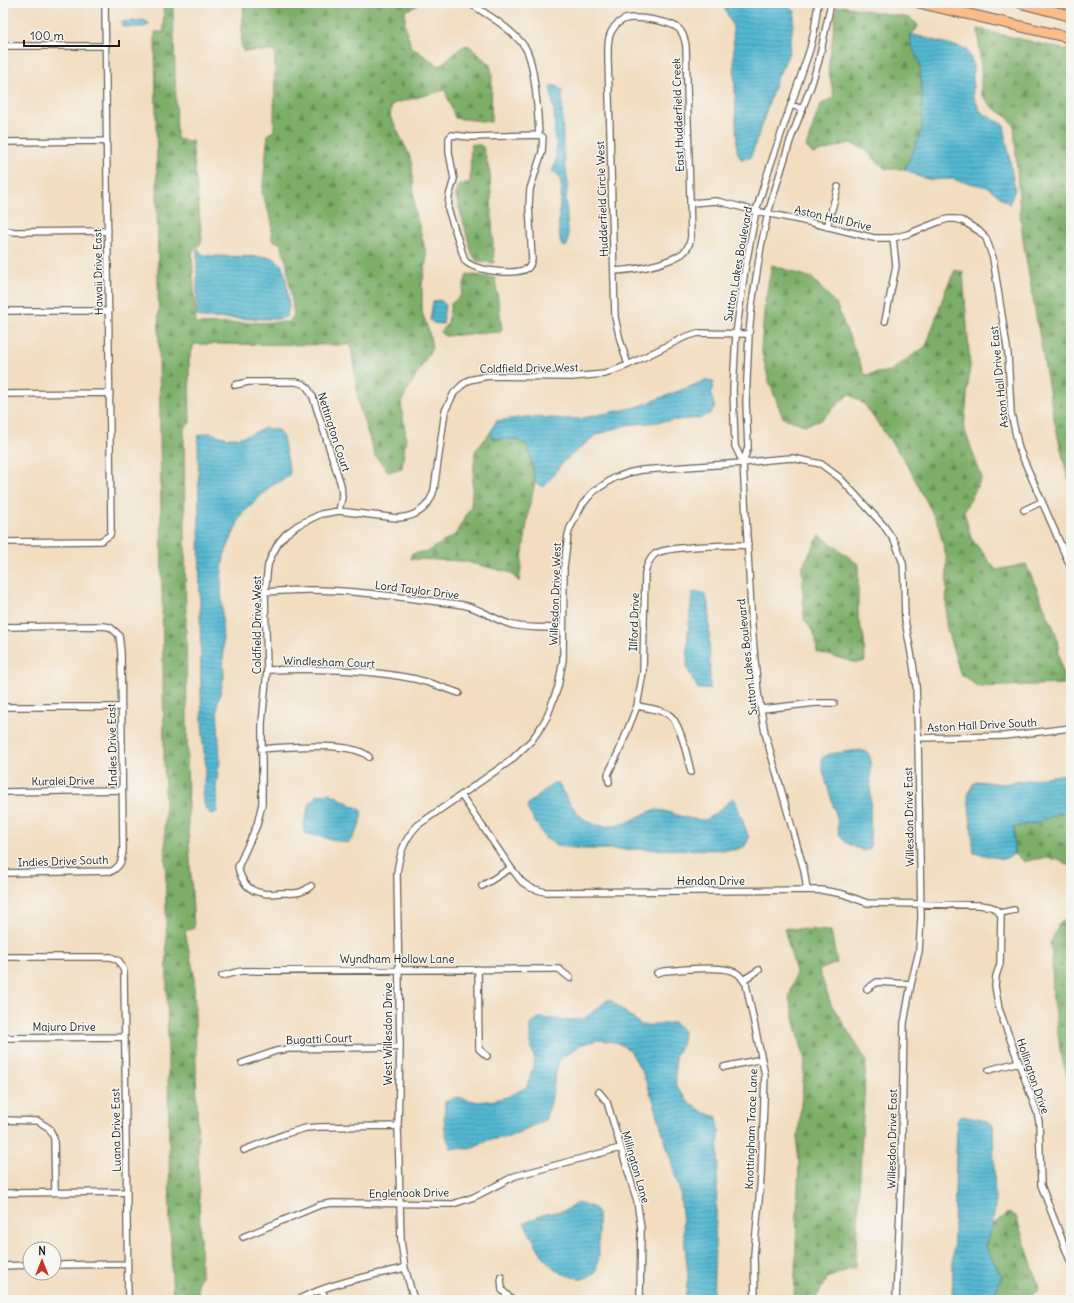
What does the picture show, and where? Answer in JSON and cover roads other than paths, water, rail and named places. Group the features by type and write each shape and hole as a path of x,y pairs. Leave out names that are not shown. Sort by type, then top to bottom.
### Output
{"highway":[{"path":"920,3 1071,38"},
{"path":"1021,3 1071,16"}],"street":[{"name":"Hawaii Drive East","path":"3,542 101,541 110,535 112,529 105,3"},
{"path":"468,3 507,29 524,46 528,54 535,88 539,135 543,138 542,152 530,189 529,205 531,264 527,268 510,271 493,271 477,268 469,264 465,261 448,209 449,196 454,179 449,152 449,138 452,135 539,135"},
{"name":"Sutton Lakes Boulevard","path":"743,463 735,446 733,390 736,334 745,269 756,211 769,168 810,49 818,3"},
{"name":"Sutton Lakes Boulevard","path":"807,890 804,870 765,732 758,693 752,627 743,463 748,447 746,402 749,334 756,277 768,213 790,141 803,109 819,60 831,3"},
{"name":"Hudderfield Circle West","path":"628,365 617,328 616,317 608,44 613,28 624,19 667,22 678,29"},
{"name":"East Hudderfield Creek","path":"614,271 647,268 682,254 690,243 692,233 686,46 684,36 678,29"},
{"path":"3,46 106,46"},
{"path":"791,105 803,109"},
{"path":"3,142 106,141"},
{"path":"827,227 838,187"},
{"name":"Aston Hall Drive","path":"691,203 715,201 874,238 894,238 948,219 963,221 974,227"},
{"name":"Aston Hall Drive East","path":"974,227 986,238 993,258 1008,354 1011,414 1018,449 1071,568"},
{"path":"3,230 15,232 108,231"},
{"path":"885,321 896,266 894,238"},
{"path":"3,312 109,311"},
{"name":"Coldfield Drive West","path":"311,886 302,892 262,893 251,889 244,882 238,867 257,825 262,804 261,749 267,670 265,592 268,565 279,542 298,525 321,514 339,511 397,518 406,517 420,512 432,498 434,490 445,411 454,393 469,380 488,376 593,376 604,374 628,365 685,337 698,333 749,334"},
{"name":"Nettington Court","path":"234,386 248,382 296,382 303,384 310,390 339,479 342,497 339,511"},
{"path":"3,394 110,393"},
{"name":"Willesdon Drive East","path":"743,463 792,458 822,464 840,478 884,526 895,542 903,563 905,620 914,671 918,738 921,904 919,951 904,1023 901,1185 896,1300"},
{"name":"Willesdon Drive West","path":"462,795 518,754 532,740 547,718 558,686 563,660 564,567 568,535 582,505 594,492 614,478 628,473 642,470 743,463"},
{"path":"1024,510 1041,502"},
{"name":"Illford Drive","path":"609,782 608,774 620,749 637,706 643,672 645,573 652,557 656,554 671,549 748,545"},
{"name":"Lord Taylor Drive","path":"265,592 308,590 335,591 464,605 500,621 513,625 563,628"},
{"name":"Indies Drive East","path":"3,627 103,626 114,629 119,635 122,862"},
{"name":"Windlesham Court","path":"267,670 301,669 359,671 416,679 458,693"},
{"path":"762,709 816,702 834,703"},
{"path":"637,706 668,714 674,720 678,727 691,772"},
{"path":"3,707 121,707"},
{"name":"Aston Hall Drive South","path":"918,738 1004,736 1071,728"},
{"path":"261,749 281,747 337,747 360,752 369,757"},
{"name":"Kuralei Drive","path":"3,792 122,790"},
{"name":"Hendon Drive","path":"462,795 511,868 526,886 536,891 821,890 866,903 979,905 993,907 998,910 1000,915"},
{"name":"West Willesdon Drive","path":"414,1300 405,1268 401,1241 398,1126 400,1048 397,874 401,850 412,831 418,825 462,795"},
{"name":"Indies Drive South","path":"3,873 112,871 122,862"},
{"path":"482,886 511,868"},
{"path":"1000,915 1014,910"},
{"name":"Hollington Drive","path":"1000,915 1000,964 996,976 996,995 999,1008 1037,1112 1042,1185 1071,1263"},
{"name":"Luana Drive East","path":"3,957 103,956 111,957 119,961 124,971 128,1300"},
{"path":"478,968 479,1049 487,1056"},
{"name":"Wyndham Hollow Lane","path":"222,976 241,971 478,968 559,969 570,978"},
{"path":"657,973 664,971 722,969 738,974 743,980 759,970"},
{"name":"Knottingham Trace Lane","path":"743,980 746,984 765,1075 761,1177 754,1255 755,1300"},
{"path":"867,989 877,982 911,984"},
{"name":"Majuro Drive","path":"3,1038 125,1037"},
{"name":"Bugatti Court","path":"242,1063 276,1051 304,1048 400,1048"},
{"path":"724,1067 762,1059"},
{"path":"989,1070 1019,1062"},
{"name":"Millington Lane","path":"599,1092 607,1102 637,1201 641,1228 640,1300"},
{"path":"3,1120 38,1121 49,1128 54,1138 55,1192"},
{"path":"244,1150 288,1133 306,1128 398,1126"},
{"name":"Englenook Drive","path":"243,1236 320,1205 333,1203 453,1204 474,1197 515,1176 620,1148"},
{"path":"3,1193 127,1192"},
{"path":"62,1265 127,1264"},
{"path":"3,1266 22,1265"},
{"path":"297,1300 351,1280 405,1268"},
{"path":"501,1277 502,1290 512,1300"},
{"path":"321,1290 327,1300"}],"water":[{"path":"722,3 781,3 795,11 789,53 776,81 750,158 741,159 737,151 733,27"},
{"path":"144,20 150,24 145,27 122,26 122,22"},
{"path":"911,34 966,49 973,63 973,96 981,112 1004,125 1015,190 1009,204 988,187 951,179 931,180 917,176 905,169 922,130 920,63 911,45"},
{"path":"550,86 556,86 562,90 563,150 568,183 566,199 568,236 567,246 564,247 561,245 559,233 561,182 557,173 553,172 552,170 555,165 557,143 555,140 554,109"},
{"path":"198,249 204,255 211,256 270,257 277,260 282,266 286,278 289,307 286,317 278,319 203,318 197,316"},
{"path":"440,300 446,305 443,324 433,323 430,320 433,301"},
{"path":"707,380 714,382 711,394 715,408 711,413 700,418 626,425 596,435 563,462 544,487 535,483 528,446 516,439 493,439 490,433 496,421 526,417 578,419 637,407"},
{"path":"265,428 278,430 283,438 290,472 288,477 270,487 241,515 224,556 221,579 224,677 217,706 220,761 216,784 217,812 211,814 206,810 202,795 206,767 203,743 201,692 198,436 210,433 229,438 239,438"},
{"path":"699,592 705,594 709,606 710,689 698,689 687,668 688,634 692,593"},
{"path":"860,750 867,752 871,759 870,849 863,851 845,842 839,834 837,818 822,768 822,758 829,754"},
{"path":"1071,773 1071,811 1059,813 1039,822 1014,827 1014,854 1004,859 974,853 968,795 973,784 977,781 1003,784"},
{"path":"553,783 558,783 569,802 582,817 590,823 599,826 623,824 648,812 657,810 687,818 705,820 719,811 734,797 749,838 745,846 735,850 583,849 559,846 546,839 527,809 528,804"},
{"path":"330,793 361,810 361,818 356,833 347,843 305,833 303,828 310,803 317,795"},
{"path":"609,999 641,1025 658,1025 674,1022 683,1031 682,1043 675,1057 676,1086 688,1101 703,1112 717,1117 719,1132 713,1300 685,1300 688,1277 680,1192 653,1099 643,1074 630,1050 616,1042 598,1040 582,1044 559,1060 551,1103 545,1120 509,1137 488,1140 469,1149 451,1148 448,1142 444,1114 445,1102 457,1097 478,1102 494,1100 507,1097 527,1087 535,1060 530,1043 530,1025 538,1018 568,1020 584,1019"},
{"path":"961,1116 987,1121 993,1125 995,1207 992,1225 985,1246 1002,1277 992,1300 952,1300 957,1121"},
{"path":"577,1203 593,1207 598,1214 599,1256 595,1274 583,1278 570,1276 560,1272 552,1266 539,1251 524,1223 542,1215 566,1210"}]}
